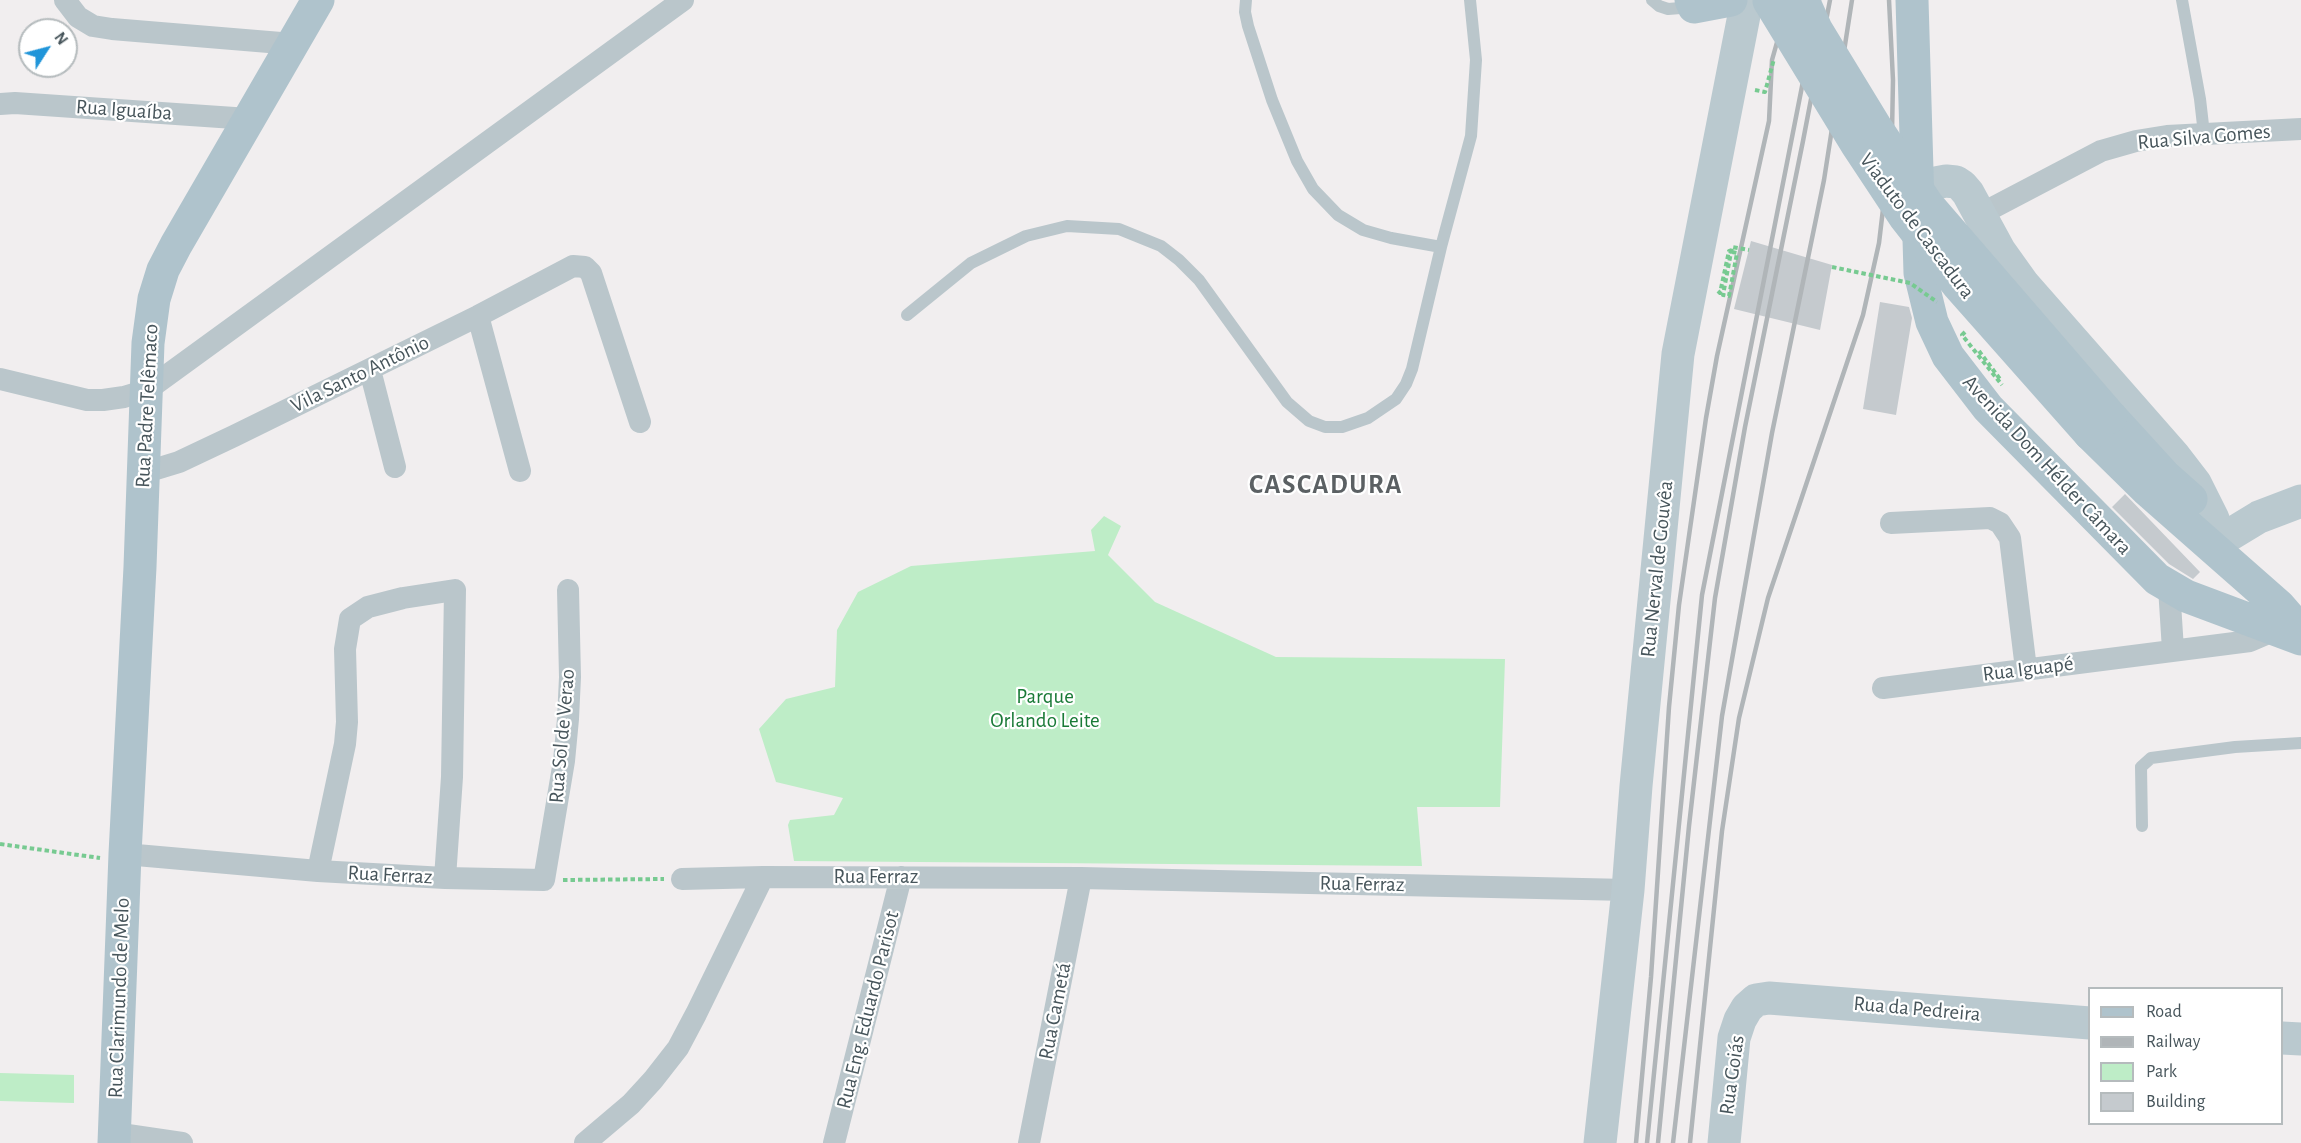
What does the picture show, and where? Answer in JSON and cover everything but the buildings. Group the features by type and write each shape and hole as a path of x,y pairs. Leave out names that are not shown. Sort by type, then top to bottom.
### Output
{"main road":[{"name":"Rua Padre Telêmaco","path":"124,854 148,343 154,298 163,270 318,0"},
{"path":"1692,3 1731,0"},
{"name":"Rua Nerval de Gouvêa","path":"1600,1143 1628,890 1635,786 1678,354 1747,0"},
{"name":"Viaduto de Cascadura","path":"1768,0 1857,145 1911,224 1958,285 2101,425"},
{"name":"Viaduto de Cascadura","path":"1803,0 1816,29 1926,204 2101,425"},
{"name":"Avenida Dom Hélder Câmara","path":"1912,0 1920,273 1932,322 1948,356 1988,408 2145,569 2169,587 2210,605 2293,633"},
{"path":"1917,195 1930,184 1946,181 1956,182 1968,193 1999,250 2024,285 2175,457 2195,483 2222,526"},
{"path":"2101,425 2164,475 2301,595"},
{"path":"2101,425 2154,496 2279,606 2293,633"},
{"path":"2222,526 2259,517 2301,501"},
{"name":"Rua Clarimundo de Melo","path":"114,1138 124,854"},
{"name":"Rua da Pedreira","path":"1747,1008 1756,1000 1769,998 2088,1023"},
{"name":"Rua Goiás","path":"1724,1143 1734,1038 1747,1008"},
{"path":"2283,1038 2301,1039"}],"street":[{"path":"65,0 78,17 93,26 292,44"},
{"path":"0,379 87,400 124,397 147,390 683,0"},
{"name":"Rua Iguaíba","path":"0,104 15,103 249,119"},
{"name":"Rua Silva Gomes","path":"1979,215 2101,151 2136,141 2204,134 2301,129"},
{"name":"Vila Santo Antônio","path":"143,473 178,462 370,370 573,266 585,267 593,279 640,422"},
{"path":"478,316 520,471"},
{"path":"370,370 395,467"},
{"path":"1891,523 1990,518 2000,523 2010,537 2026,669"},
{"path":"2169,587 2173,650"},
{"path":"318,871 345,744 347,722 345,649 350,619 368,607 403,598 455,590 452,777 445,878"},
{"name":"Rua Sol de Verao","path":"544,880 564,761 568,719 570,677 568,590"},
{"name":"Rua Iguapé","path":"1882,688 2250,641 2293,633"},
{"name":"Rua Ferraz","path":"124,854 318,871 445,878 544,880"},
{"path":"585,1143 631,1104 678,1048 763,877"},
{"name":"Rua Eng. Eduardo Parisot","path":"834,1143 901,877"},
{"name":"Rua Ferraz","path":"682,879 1081,878 1628,890"},
{"name":"Rua Cametá","path":"1029,1143 1081,878"},
{"path":"114,1138 182,1143"}],"lane":[{"path":"1246,0 1245,12 1248,26 1272,100 1297,160 1313,189 1338,215 1363,230 1391,238 1441,247"},
{"path":"907,315 971,263 1026,236 1067,226 1119,229 1161,246 1179,260 1198,280 1287,402 1308,421 1325,427 1342,427 1368,418 1396,399 1412,369 1441,247 1471,136 1476,60 1470,0"},
{"path":"1652,0 1668,9 1692,3"},
{"path":"2182,0 2204,134"},
{"path":"2142,826 2141,767 2151,758 2235,747 2301,743"}],"path":[{"path":"1755,90 1765,92 1774,57"},
{"path":"1721,275 1718,293 1720,293 1729,251 1732,252 1737,253 1729,296 1723,295 1732,247 1749,250"},
{"path":"1832,267 1910,283 1945,308"},
{"path":"1960,322 1967,330 1962,335 2002,386 2008,379"},
{"path":"0,844 105,858 124,854"},
{"path":"544,880 682,879"}],"green space":[{"name":"Parque Orlando Leite","path":"1104,516 1121,526 1108,555 1155,602 1276,657 1505,659 1500,807 1417,807 1422,866 794,861 788,825 790,820 834,815 843,798 776,782 759,729 786,699 835,687 837,630 858,592 911,566 1095,551 1091,530"},
{"path":"0,1073 74,1075 74,1103 0,1101"}],"railway":[{"path":"1636,1143 1651,977 1669,707 1679,605 1717,356 1769,121 1772,60 1789,0"},
{"path":"1647,1143 1702,595 1819,0"},
{"path":"1658,1143 1689,826 1715,598 1745,427 1830,0"},
{"path":"1673,1143 1722,716 1772,433 1824,180 1852,0"},
{"path":"1690,1143 1722,831 1739,718 1768,598 1863,315 1879,243 1892,133 1893,80 1889,0"}],"district":[{"name":"CASCADURA","path":"1326,485"}]}
